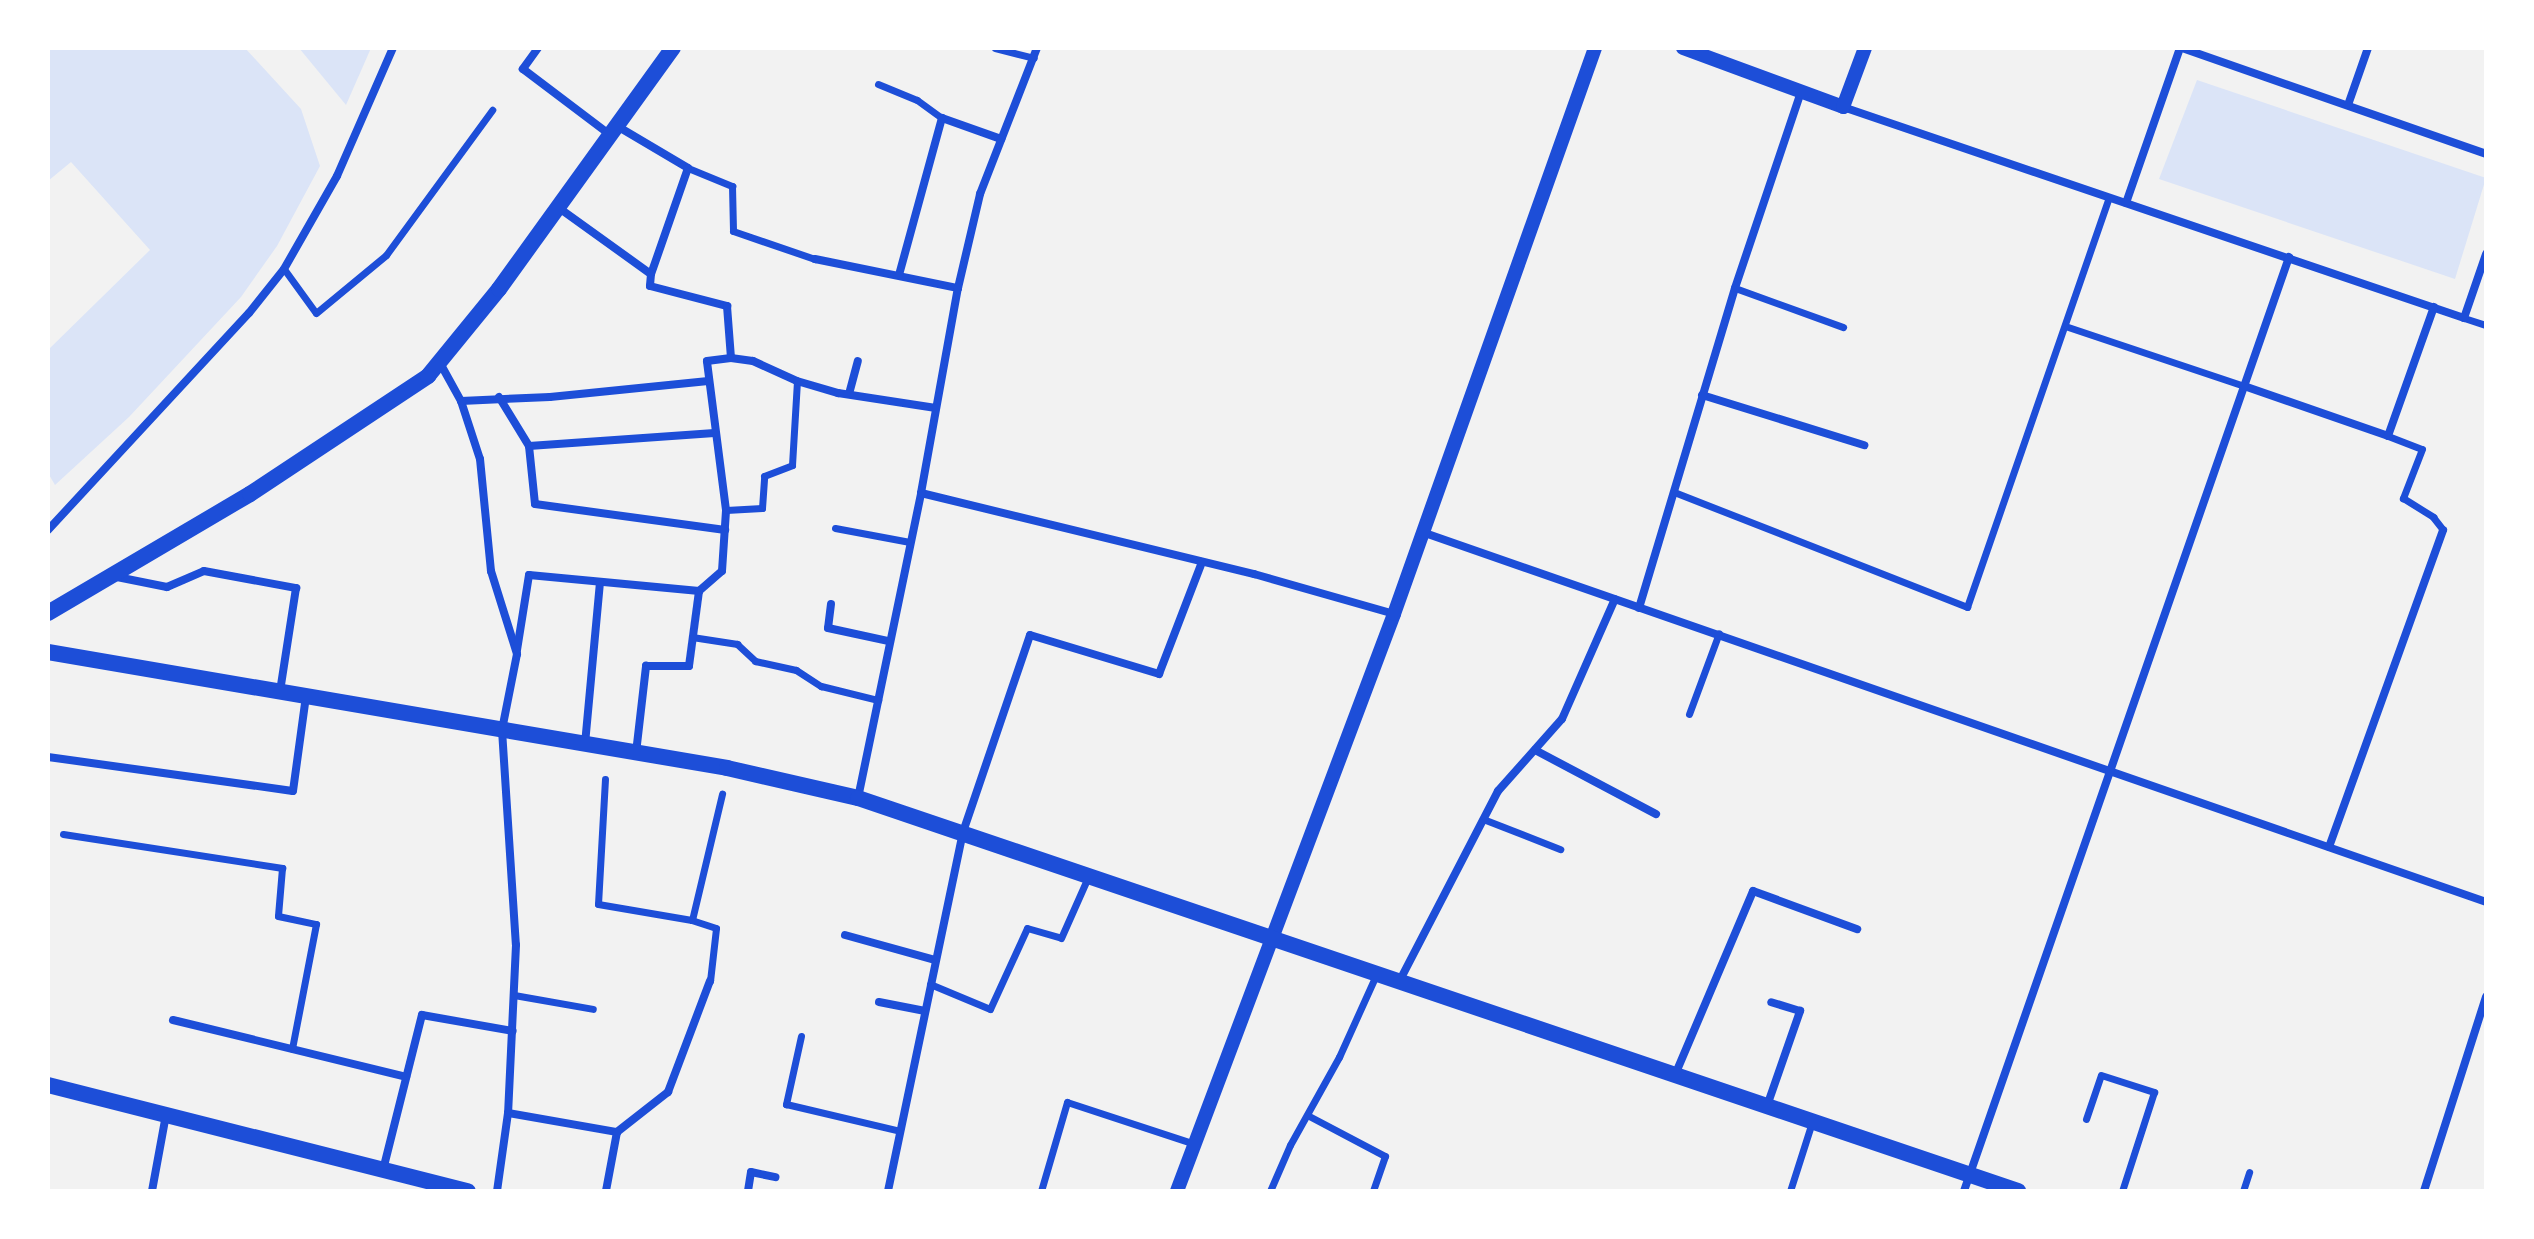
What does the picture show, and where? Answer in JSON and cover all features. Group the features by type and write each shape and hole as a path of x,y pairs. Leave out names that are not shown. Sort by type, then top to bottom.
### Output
{"main road":[{"path":"48,613 250,494 428,376 559,208 612,129 673,48"},
{"path":"48,652 727,768 858,798 1269,940 2018,1191"},
{"path":"48,1085 468,1191"}],"street":[{"path":"48,530 249,313 284,269 337,176 393,48"},
{"path":"515,79 538,48"},
{"path":"995,48 1034,58"},
{"path":"858,798 921,493 958,288 980,194 1037,48"},
{"path":"1177,1191 1394,614 1595,48"},
{"path":"1683,48 1843,107 2486,325"},
{"path":"1843,107 1865,48"},
{"path":"2126,203 2181,48 2486,154"},
{"path":"2348,105 2368,48"},
{"path":"523,69 612,129 688,168 732,186 733,231 815,259 958,288"},
{"path":"878,84 917,100 942,118 1001,139"},
{"path":"1639,608 1735,288 1801,92"},
{"path":"284,269 316,313 386,255 492,110"},
{"path":"899,275 942,118"},
{"path":"688,168 651,274 650,286 727,306 731,358"},
{"path":"1674,492 1967,607 2109,198"},
{"path":"559,208 651,274"},
{"path":"2464,318 2486,254"},
{"path":"1964,1191 2289,257"},
{"path":"1735,288 1843,327"},
{"path":"2388,436 2434,307"},
{"path":"2065,326 2422,449 2403,498 2433,517 2443,530 2329,847"},
{"path":"636,753 646,666 689,666 699,591 722,571 726,510 707,361 731,358 753,361 797,381 849,394 936,408"},
{"path":"849,394 858,361"},
{"path":"440,363 461,401 480,459 491,571 517,654"},
{"path":"461,401 550,397 708,381"},
{"path":"726,510 762,508 764,476 792,465 797,381"},
{"path":"1702,395 1864,445"},
{"path":"499,397 529,446 535,504 725,530"},
{"path":"529,446 555,447 715,433"},
{"path":"921,493 1202,562 1394,614"},
{"path":"835,528 910,542"},
{"path":"1422,532 2486,902"},
{"path":"888,1191 963,832 1030,635 1159,674 1202,562"},
{"path":"111,576 167,587 204,571 296,588 280,692"},
{"path":"497,1191 508,1113 506,1095 513,1031 516,945 502,730 529,575 699,591"},
{"path":"585,744 600,583"},
{"path":"1399,982 1498,791 1562,719 1615,599"},
{"path":"831,604 828,628 888,641"},
{"path":"1689,714 1719,633"},
{"path":"692,637 737,644 755,661 796,670 821,686 878,700"},
{"path":"48,757 293,791 306,696"},
{"path":"1535,750 1656,814"},
{"path":"605,779 598,904 692,920 716,928 710,981 668,1092 617,1132 606,1191"},
{"path":"692,920 722,794"},
{"path":"1483,819 1560,849"},
{"path":"63,834 282,868 278,916 316,924 292,1049"},
{"path":"930,984 990,1009 1027,928 1061,938 1088,877"},
{"path":"1674,1076 1753,891 1857,929"},
{"path":"845,935 935,960"},
{"path":"1270,1191 1376,975"},
{"path":"514,995 593,1009"},
{"path":"2424,1191 2486,997"},
{"path":"879,1002 925,1011"},
{"path":"1766,1106 1800,1011 1771,1002"},
{"path":"383,1170 422,1015 513,1031"},
{"path":"173,1020 406,1077"},
{"path":"801,1036 786,1104 900,1131"},
{"path":"2086,1119 2101,1075 2154,1092 2122,1191"},
{"path":"1041,1191 1067,1102 1195,1144"},
{"path":"508,1113 617,1132"},
{"path":"152,1191 166,1115"},
{"path":"1309,1116 1385,1156 1373,1191"},
{"path":"1790,1191 1812,1122"},
{"path":"748,1191 751,1172 775,1177"},
{"path":"2243,1191 2249,1172"}],"shaded area":[{"path":"48,48 245,48 301,109 320,166 277,246 241,297 129,417 55,485 48,473 48,350 150,250 71,162 48,181"},
{"path":"299,48 371,48 346,105"},
{"path":"2197,80 2486,178 2455,279 2159,179"}]}
